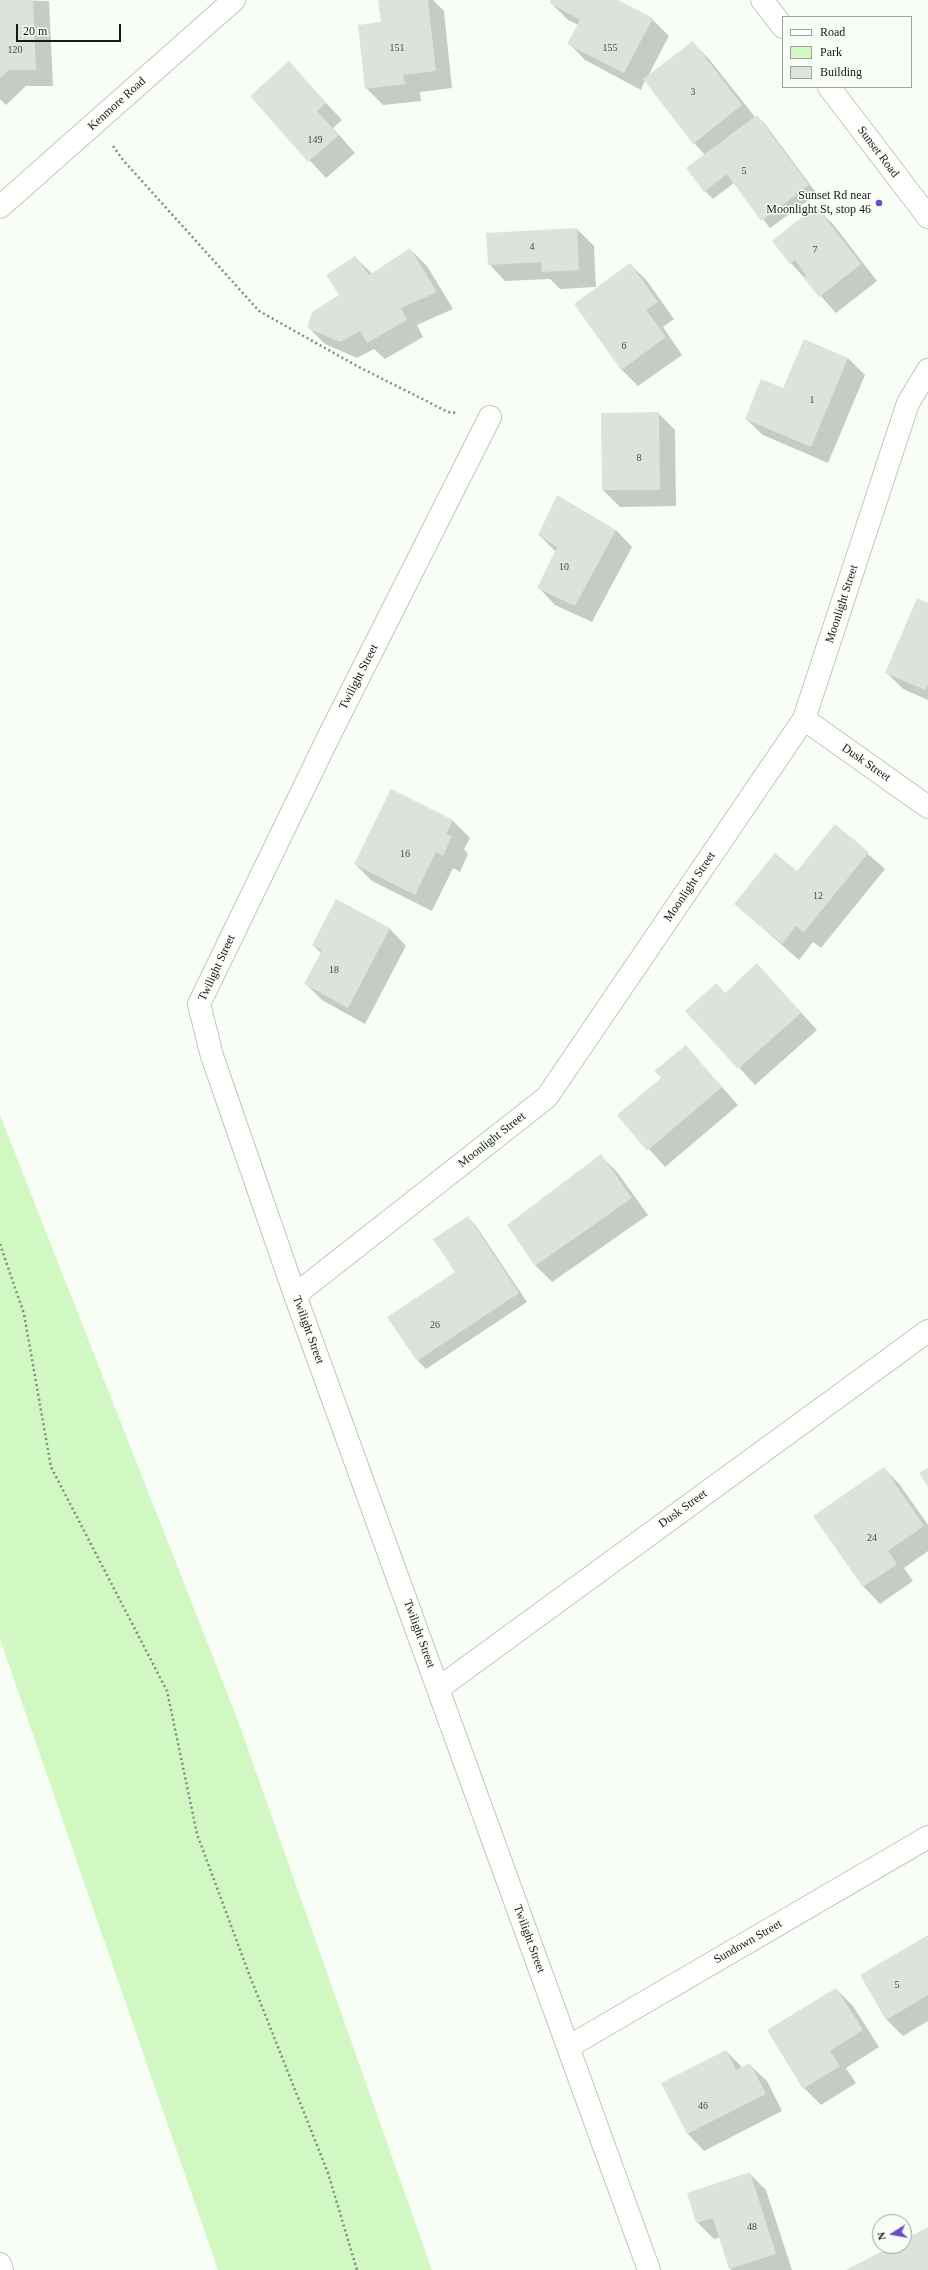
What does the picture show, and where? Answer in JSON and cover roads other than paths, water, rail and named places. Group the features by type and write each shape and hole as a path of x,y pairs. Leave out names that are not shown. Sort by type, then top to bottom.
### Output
{"street":[{"name":"Kenmore Road","path":"0,208 234,0"},
{"path":"762,0 782,26"},
{"name":"Sunset Road","path":"830,88 928,217"},
{"name":"Moonlight Street","path":"295,1295 547,1097 804,719 908,403 928,370"},
{"name":"Twilight Street","path":"490,416 328,738 198,1004 212,1056 295,1295 439,1688 649,2270"},
{"name":"Dusk Street","path":"804,719 928,807"},
{"name":"Dusk Street","path":"439,1688 928,1331"},
{"name":"Sundown Street","path":"568,2046 928,1837"},
{"path":"0,2264 2,2270"}],"place":[{"name":"Sunset Rd near Moonlight St, stop 46","path":"879,203"}]}
